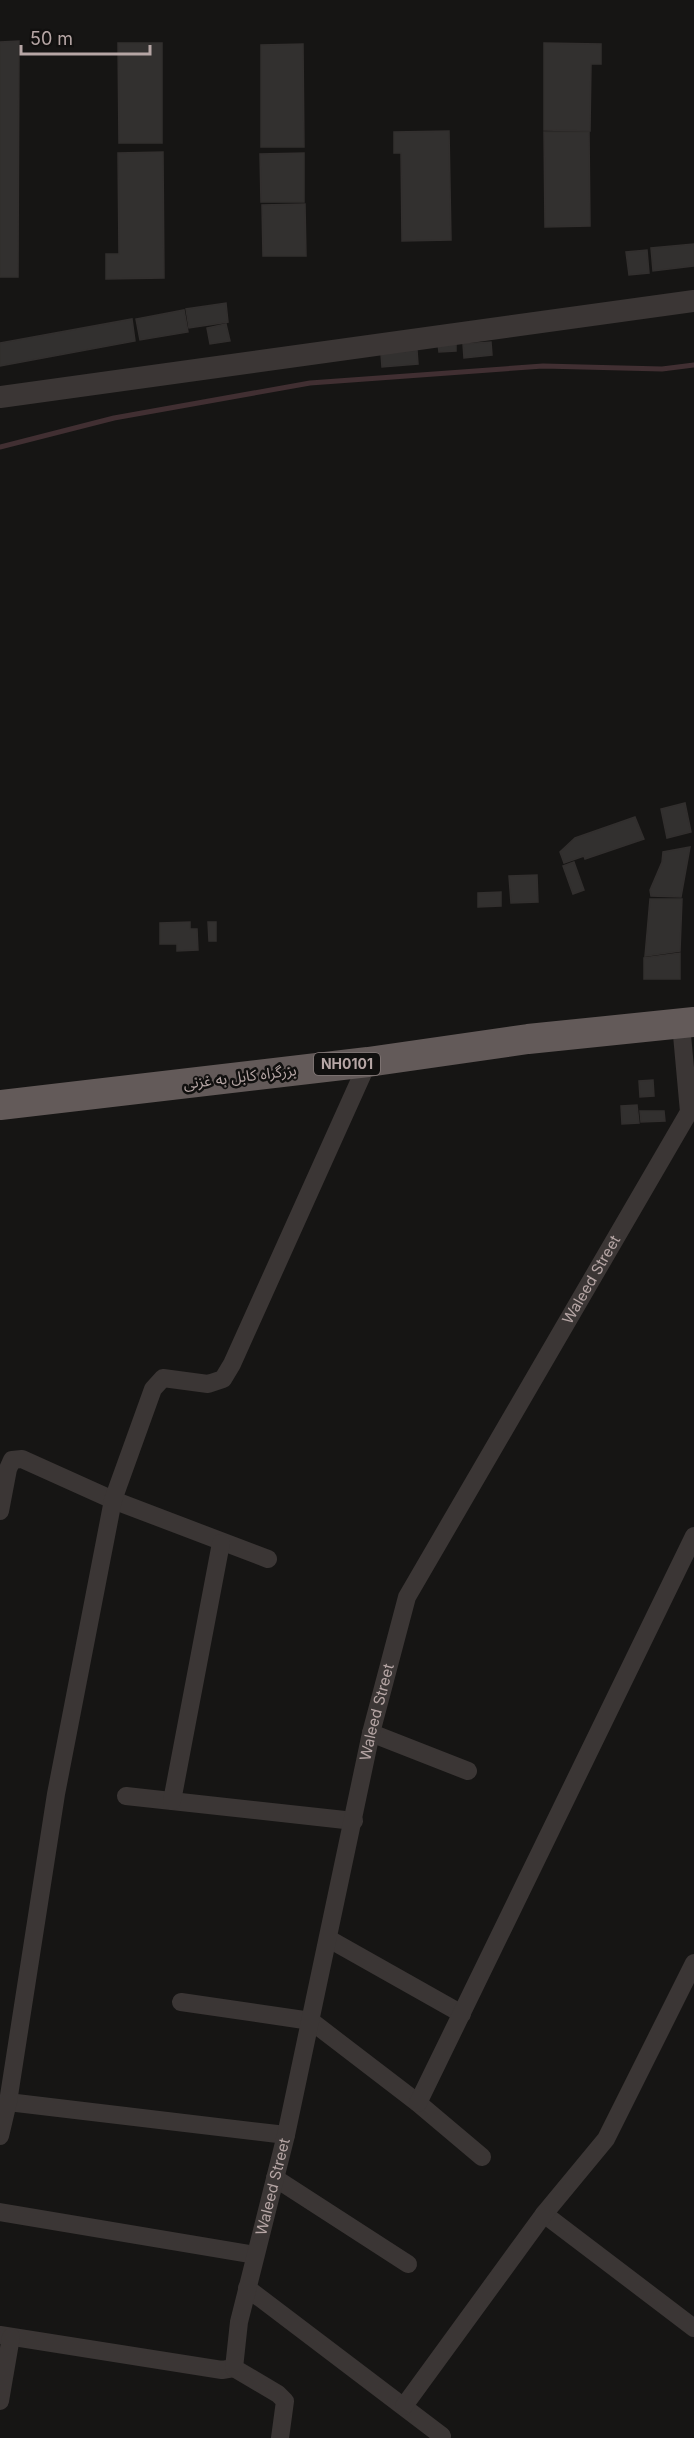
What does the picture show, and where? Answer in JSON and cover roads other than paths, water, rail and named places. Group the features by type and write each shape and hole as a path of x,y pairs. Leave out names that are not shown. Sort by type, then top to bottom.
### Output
{"highway":[{"name":"بزرگراه کابل به غزنی","path":"0,1105 368,1062 528,1039 688,1023"}],"street":[{"path":"0,397 694,301"},
{"name":"Waleed Street","path":"234,2368 239,2322 286,2135 371,1733 407,1597 689,1112 688,1023"},
{"path":"0,2136 8,2102 56,1794 113,1500 153,1389 163,1378 208,1384 223,1379 232,1364 368,1062"},
{"path":"0,1511 8,1469 12,1460 21,1459 113,1500 268,1559"},
{"path":"418,2103 694,1536"},
{"path":"172,1801 222,1543"},
{"path":"371,1733 468,1771"},
{"path":"126,1796 354,1821"},
{"path":"329,1939 462,2014"},
{"path":"404,2406 544,2214 606,2139 694,1963"},
{"path":"181,2002 311,2021 418,2103 482,2157"},
{"path":"8,2102 286,2135"},
{"path":"275,2178 408,2264"},
{"path":"0,2212 255,2254"},
{"path":"544,2214 694,2328"},
{"path":"247,2288 442,2436"},
{"path":"0,2401 5,2336 222,2370 234,2368 278,2394 285,2401 280,2438"}],"waterway":[{"path":"0,447 114,418 310,383 543,366 662,369 694,365"}]}
